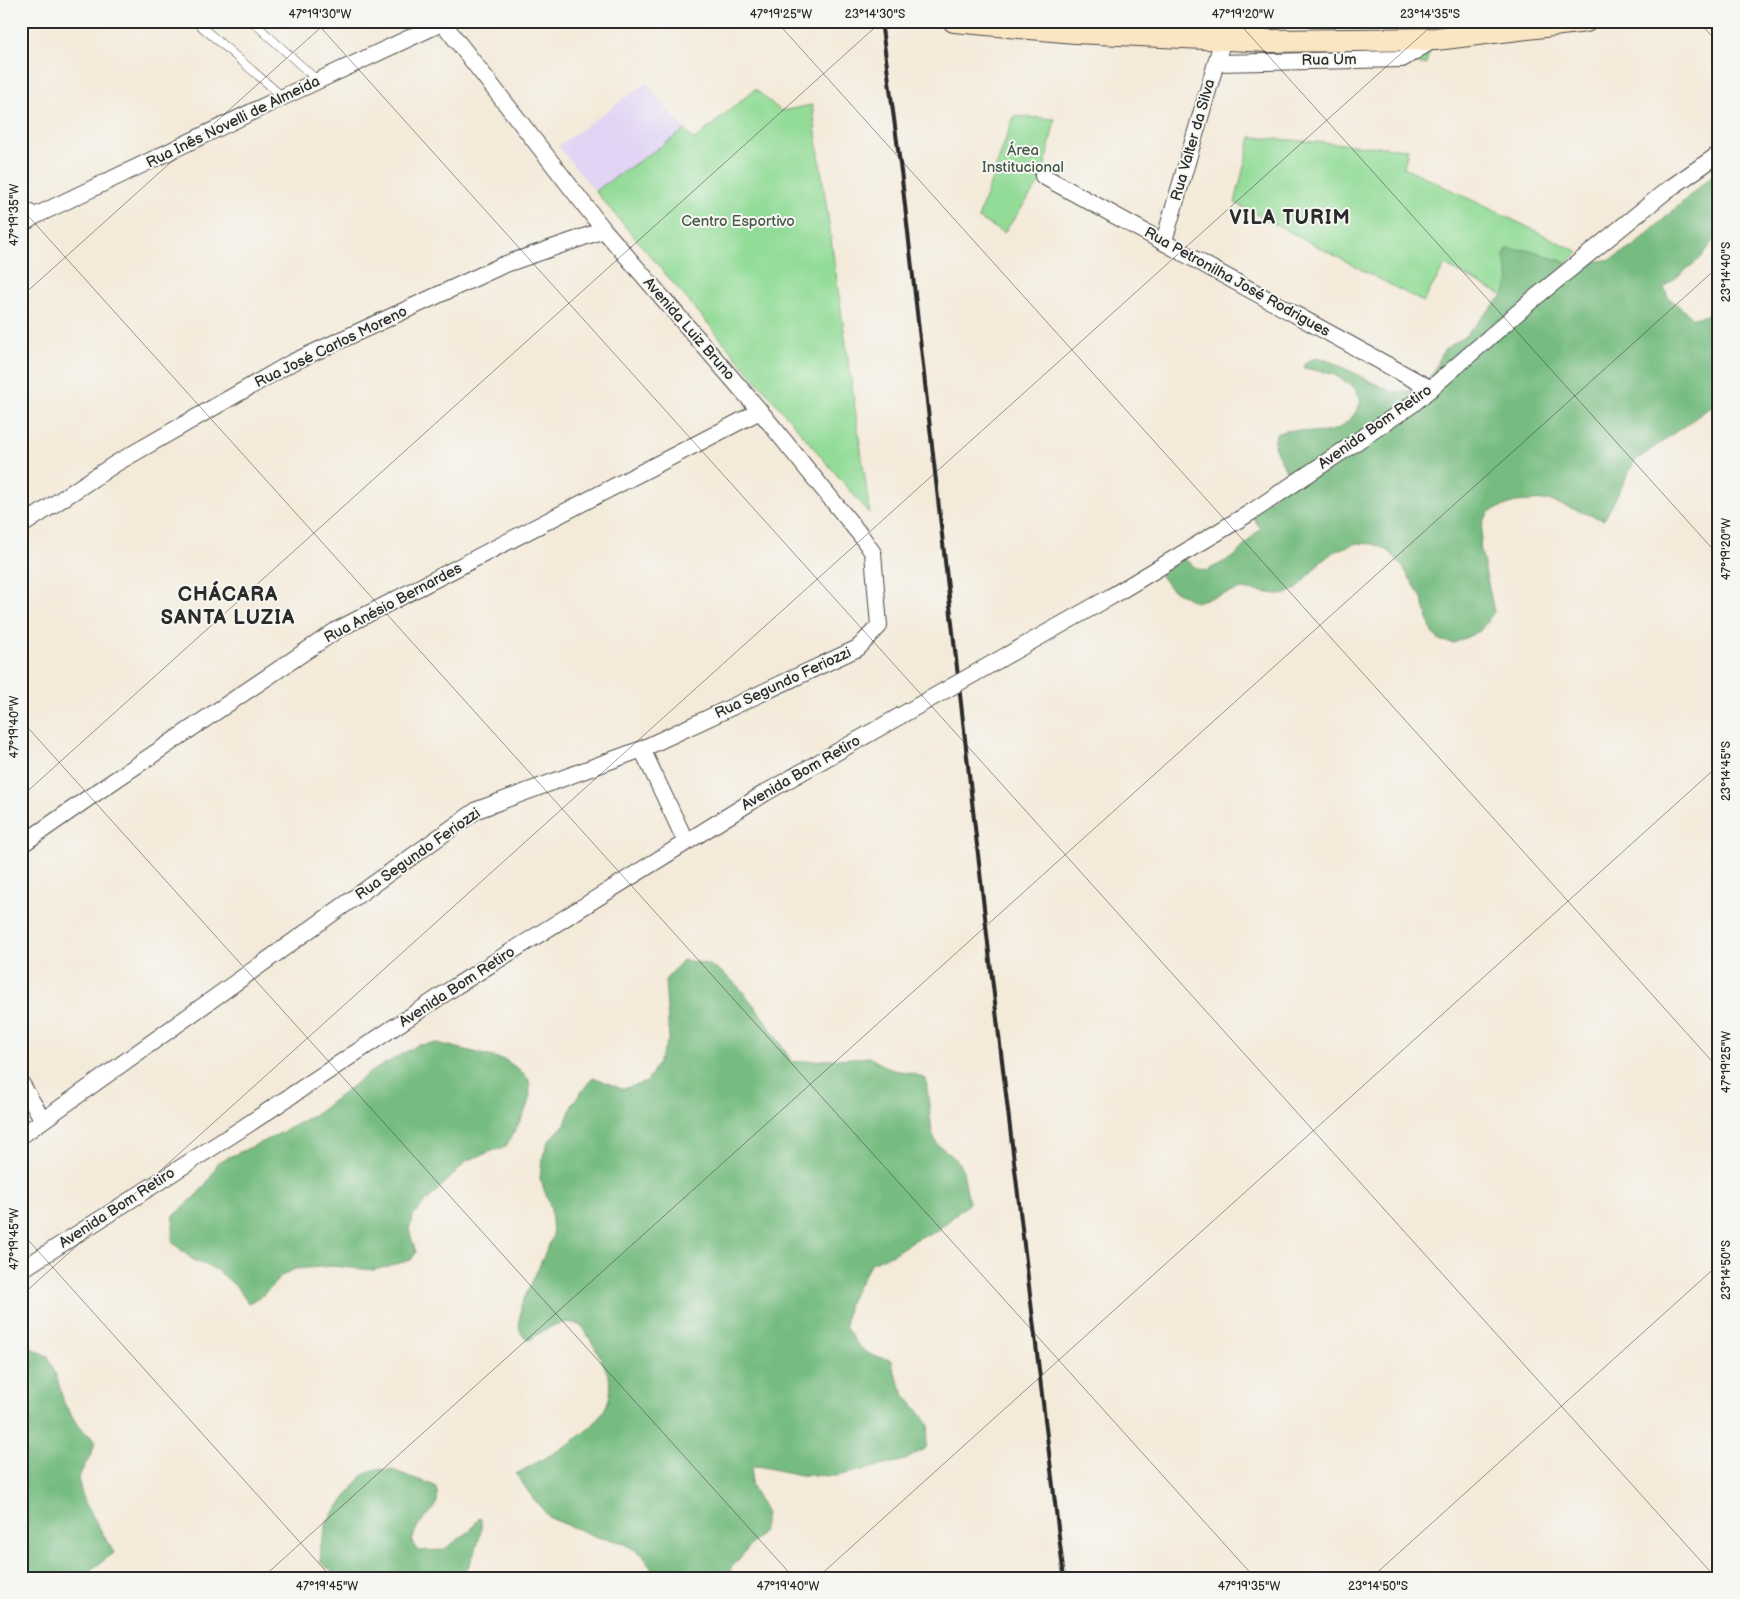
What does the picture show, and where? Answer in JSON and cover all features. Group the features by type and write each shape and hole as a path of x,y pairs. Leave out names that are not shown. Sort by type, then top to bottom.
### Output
{"street":[{"path":"956,22 1016,24 1075,32 1270,41 1436,39 1586,21"},
{"name":"Rua Inês Novelli de Almeida","path":"26,216 445,22"},
{"name":"Avenida Luiz Bruno","path":"445,22 604,230 760,411 873,553 878,626 858,648"},
{"name":"Rua Valter da Silva","path":"1164,241 1223,39"},
{"name":"Rua Um","path":"1216,63 1402,59 1436,39"},
{"name":"Avenida Bom Retiro","path":"21,1270 238,1131 465,981 764,793 1120,591 1253,511 1413,404 1532,301 1666,191 1719,154"},
{"name":"Rua Petronilha José Rodrigues","path":"1043,176 1431,389"},
{"name":"Rua José Carlos Moreno","path":"21,526 115,464 291,363 503,265 604,230"},
{"name":"Rua Anésio Bernardes","path":"21,845 338,630 760,411"},
{"name":"Rua Segundo Feriozzi","path":"21,1136 477,810 642,749 858,648"},
{"path":"642,749 686,842"},
{"path":"21,1082 43,1120"}],"lane":[{"path":"194,21 283,97"},
{"path":"252,21 318,80"}],"shaded area":[{"path":"646,83 685,130 595,191 558,146"}],"green space":[{"path":"1430,48 1426,64 1404,63"},
{"name":"Centro Esportivo","path":"755,89 781,111 812,105 870,514 595,191 685,130 694,140"},
{"name":"Área Institucional","path":"1014,116 1055,119 1042,179 1004,233 978,218"},
{"path":"1251,137 1408,149 1404,167 1579,252 1519,304 1445,265 1423,302 1235,203"},
{"path":"1719,169 1719,234 1701,258 1664,287 1668,297 1693,318 1719,313 1719,401 1635,461 1604,520 1548,500 1515,502 1490,511 1483,522 1480,546 1494,612 1480,631 1454,643 1441,641 1432,633 1422,598 1401,564 1389,551 1374,544 1357,543 1337,550 1321,561 1297,589 1284,595 1242,589 1195,602 1170,588 1159,573 1184,559 1198,569 1206,571 1235,556 1260,528 1252,515 1287,485 1287,473 1274,446 1276,434 1294,430 1331,431 1349,420 1356,411 1361,401 1354,387 1333,374 1304,368 1306,362 1315,358 1326,359 1392,392 1415,391 1433,373 1444,350 1465,336 1505,293 1509,280 1504,257 1507,249 1530,250 1573,265 1612,259 1634,246"},
{"path":"683,960 706,964 719,970 731,980 755,1006 792,1062 869,1057 890,1069 914,1074 926,1079 932,1132 937,1144 957,1160 963,1171 969,1203 938,1230 916,1239 893,1254 871,1263 849,1302 845,1326 859,1346 869,1354 892,1360 892,1365 904,1394 929,1424 926,1448 905,1460 837,1476 800,1475 758,1466 752,1467 751,1484 766,1513 763,1531 731,1568 728,1578 657,1578 642,1554 621,1542 597,1537 550,1518 516,1474 561,1449 592,1426 603,1412 609,1398 609,1377 583,1327 569,1322 562,1323 549,1328 529,1340 522,1335 519,1327 521,1306 553,1236 551,1209 540,1178 542,1159 548,1142 565,1124 573,1103 593,1077 622,1089 647,1082 669,1038 665,980"},
{"path":"438,1043 505,1060 520,1070 529,1080 530,1097 524,1114 506,1146 468,1160 413,1215 409,1230 416,1252 411,1260 374,1270 332,1266 295,1269 283,1275 262,1296 248,1303 237,1287 217,1270 193,1260 172,1242 174,1215 205,1185 218,1162 269,1139 319,1112 369,1073 418,1045"},
{"path":"21,1343 48,1356 64,1403 78,1426 96,1441 78,1478 83,1499 114,1553 92,1569 88,1578 21,1578"},
{"path":"376,1469 392,1470 435,1486 437,1500 435,1506 420,1524 412,1542 419,1551 443,1550 470,1531 480,1517 481,1531 479,1539 473,1557 462,1578 340,1578 321,1563 320,1548 328,1520 363,1475"}],"railway":[{"path":"881,21 902,179 990,961 1064,1578"}],"district":[{"name":"VILA TURIM","path":"1290,218"},
{"name":"CHÁCARA SANTA LUZIA","path":"228,606"}]}
